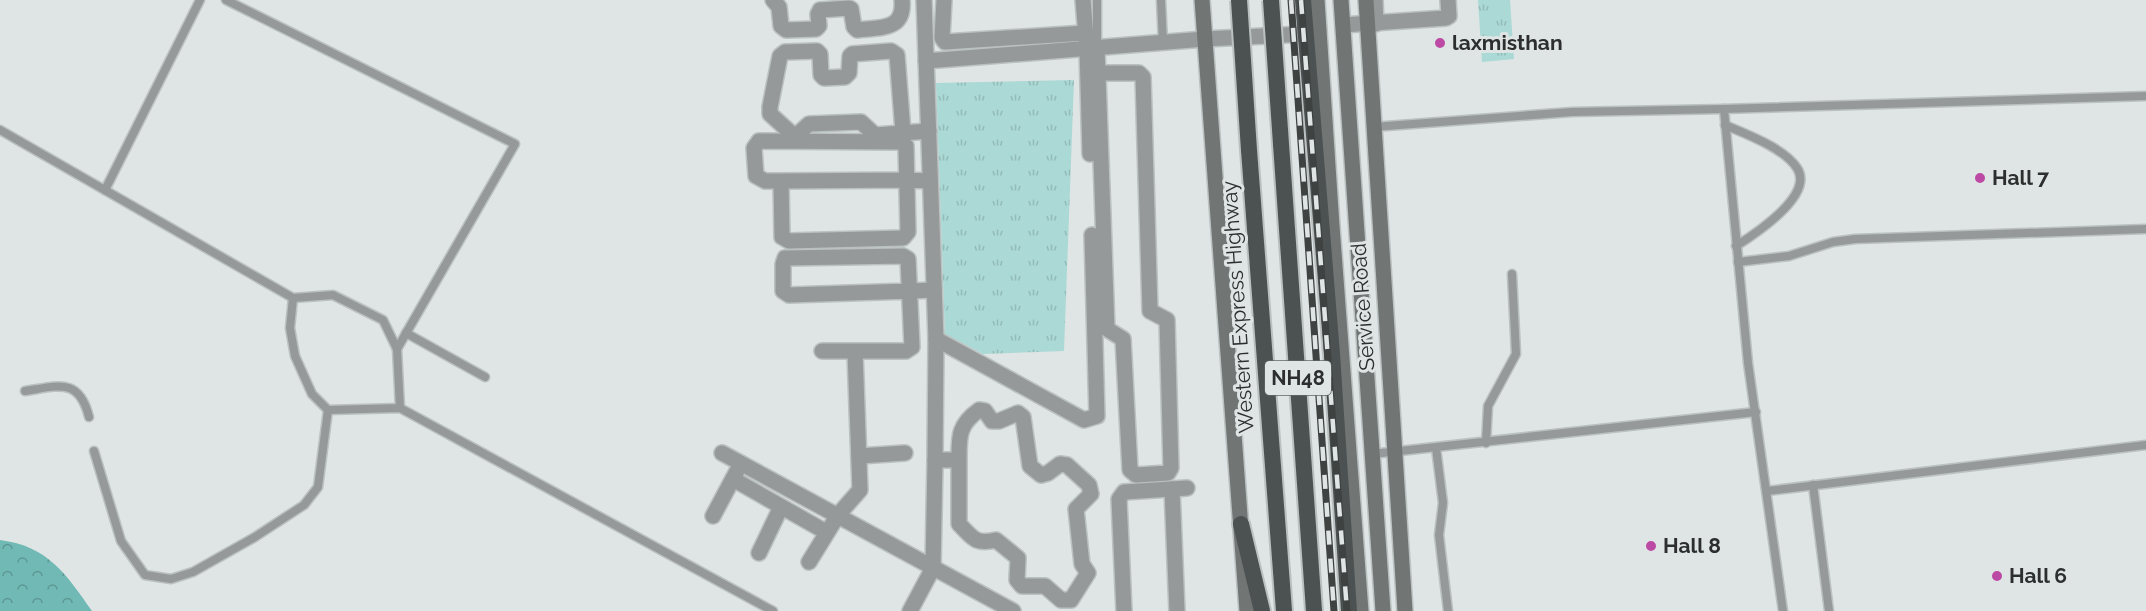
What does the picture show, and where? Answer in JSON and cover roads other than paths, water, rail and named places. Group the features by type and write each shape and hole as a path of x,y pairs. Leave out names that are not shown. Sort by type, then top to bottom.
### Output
{"highway":[{"name":"Western Express Highway","path":"1239,0 1284,611"},
{"name":"NH48","path":"1271,0 1314,611"},
{"path":"1303,0 1331,342 1349,611"},
{"path":"1241,524 1262,611"}],"main road":[{"path":"1202,0 1247,611"},
{"path":"1317,0 1361,611"},
{"path":"1341,0 1383,611"},
{"name":"Service Road","path":"1366,0 1372,24 1373,127 1405,611"},
{"path":"1347,91 1371,89"},
{"path":"1367,372 1388,370"}],"street":[{"path":"773,0 779,7 781,26 786,30 816,29 819,27 820,10 849,8 857,30 892,26 898,20 902,0"},
{"path":"910,611 933,568 936,460 936,339 924,0"},
{"path":"944,0 942,38 945,42 1085,33"},
{"path":"1083,0 1085,33 1092,48 1098,73 1107,329 1123,339 1130,470 1136,475 1168,473 1171,468 1167,320 1150,311 1143,77 1139,73 1098,73"},
{"path":"1372,24 1375,0"},
{"path":"1343,25 1446,18 1449,16 1448,0"},
{"path":"926,61 1205,39 1304,34"},
{"path":"936,339 1084,420 1097,416 1092,48"},
{"path":"903,132 897,55 891,51 852,54 849,74 845,77 824,78 821,75 820,54 817,51 785,52 780,56 770,114 792,134 798,134 809,124 861,122 875,135 928,131"},
{"path":"781,181 782,237 789,241 903,238 908,232 907,180 906,146 900,142 759,141 754,148 756,176 765,181 907,180 930,180"},
{"path":"822,351 906,351 912,346 910,291 908,259 903,256 785,258 783,291 789,295 910,291 934,290"},
{"path":"809,562 838,515 860,490 855,352"},
{"path":"979,410 985,411 992,421 999,421 1018,413 1023,417 1030,466 1041,475 1060,464 1067,465 1089,485 1091,494 1076,509 1082,564 1088,573 1071,600 1061,600 1045,586 1022,586 1017,580 1018,558 996,540 981,543 976,541 959,524 959,460 959,432 972,415 979,410"},
{"path":"722,453 1013,611"},
{"path":"859,456 905,453"},
{"path":"936,460 959,460"},
{"path":"713,516 741,463"},
{"path":"733,479 826,532"},
{"path":"1124,611 1119,499 1124,492 1180,489 1177,611"},
{"path":"759,553 781,507"}],"lane":[{"path":"105,190 200,0"},
{"path":"226,0 515,144 397,349"},
{"path":"1092,48 1097,0"},
{"path":"1161,0 1163,43"},
{"path":"1373,127 1572,112 2146,96"},
{"path":"1724,109 1748,363 1783,611"},
{"path":"1725,125 1757,139 1787,157 1797,168 1800,177 1799,189 1787,206 1758,232 1736,246"},
{"path":"0,130 293,298 333,295 383,320 397,349 400,408"},
{"path":"1738,262 1789,256 1833,242 1855,238 2146,229"},
{"path":"1486,443 1488,406 1516,354 1512,274"},
{"path":"293,298 290,328 295,356 312,394 328,410 400,408 773,611"},
{"path":"406,333 484,377"},
{"path":"25,391 60,385 75,390 84,400 88,417"},
{"path":"94,451 121,541 144,575 171,579 193,572 255,537 304,505 318,487 328,410"},
{"path":"1372,454 1756,412"},
{"path":"1767,491 2146,445"},
{"path":"1436,448 1443,503 1439,535 1448,611"},
{"path":"1813,485 1829,611"}],"railway":[{"path":"1291,0 1334,611"},
{"path":"1301,0 1347,611"}],"place":[{"name":"laxmisthan","path":"1440,43"},
{"name":"Hall 7","path":"1980,178"},
{"name":"Hall 8","path":"1651,546"},
{"name":"Hall 6","path":"1997,576"}]}
